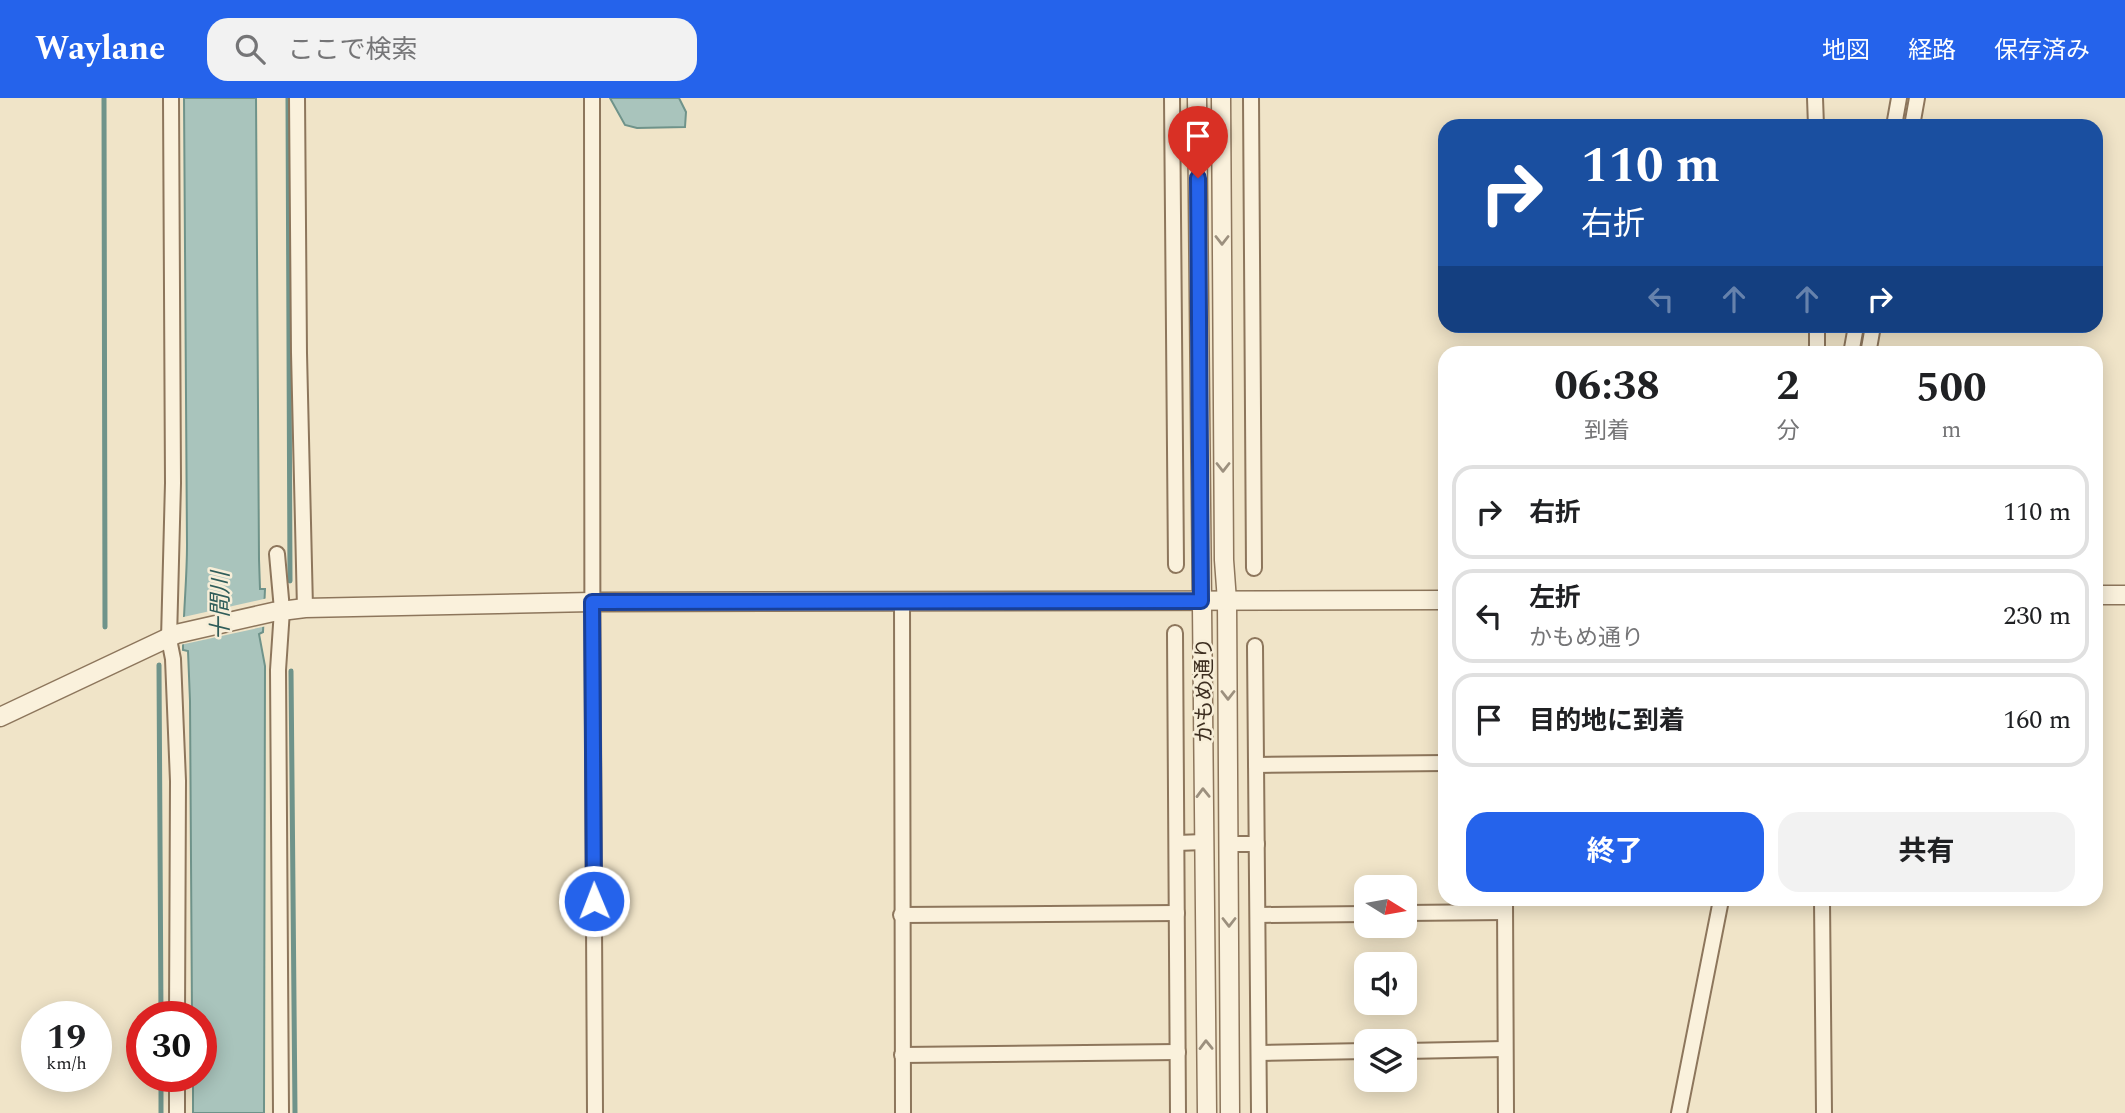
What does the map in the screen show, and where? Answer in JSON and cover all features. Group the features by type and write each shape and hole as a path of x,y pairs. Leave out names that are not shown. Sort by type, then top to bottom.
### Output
{"street":[{"path":"171,98 173,660 178,781 177,1001"},
{"path":"297,98 304,608"},
{"path":"592,98 595,1113"},
{"path":"1172,98 1176,565"},
{"name":"かもめ通り","path":"1197,98 1207,1113"},
{"name":"かもめ通り","path":"1222,98 1223,546 1227,601 1230,1113"},
{"path":"1251,98 1254,568"},
{"path":"1815,98 1816,119"},
{"path":"1895,119 1899,98"},
{"path":"1913,119 1917,98"},
{"path":"276,554 281,1113"},
{"path":"2103,595 2125,595"},
{"path":"902,600 903,1113"},
{"path":"0,716 173,636 278,611 304,608 592,602 1438,600"},
{"path":"1175,633 1178,1113"},
{"path":"1255,646 1259,1113"},
{"path":"1256,765 1438,763"},
{"path":"1177,843 1204,842"},
{"path":"1229,844 1257,844"},
{"path":"1418,912 1505,906 1506,1113"},
{"path":"1679,1113 1720,906"},
{"path":"1822,906 1824,1113"},
{"path":"901,915 1177,913"},
{"path":"1258,915 1354,914"},
{"path":"1417,1051 1505,1049"},
{"path":"1259,1053 1354,1051"},
{"path":"902,1055 1178,1052"},
{"path":"177,1092 177,1113"}],"water":[{"name":"十間川","path":"184,98 256,98 259,559 260,589 265,589 263,632 259,634 265,666 264,1113 193,1113 193,1092 217,1092 217,1001 192,1001 190,701 188,651 183,650 187,545"},
{"path":"610,98 679,98 686,112 685,127 637,128 625,125"}],"pier":[{"path":"268,598 267,626 180,645 179,618"}],"waterway":[{"path":"104,98 105,627"},
{"path":"288,98 290,581"},
{"path":"159,665 161,1001"},
{"path":"291,671 295,1113"},
{"path":"161,1092 161,1113"}],"route":[{"path":"594,901 592,602 1201,601 1198,178"}]}
